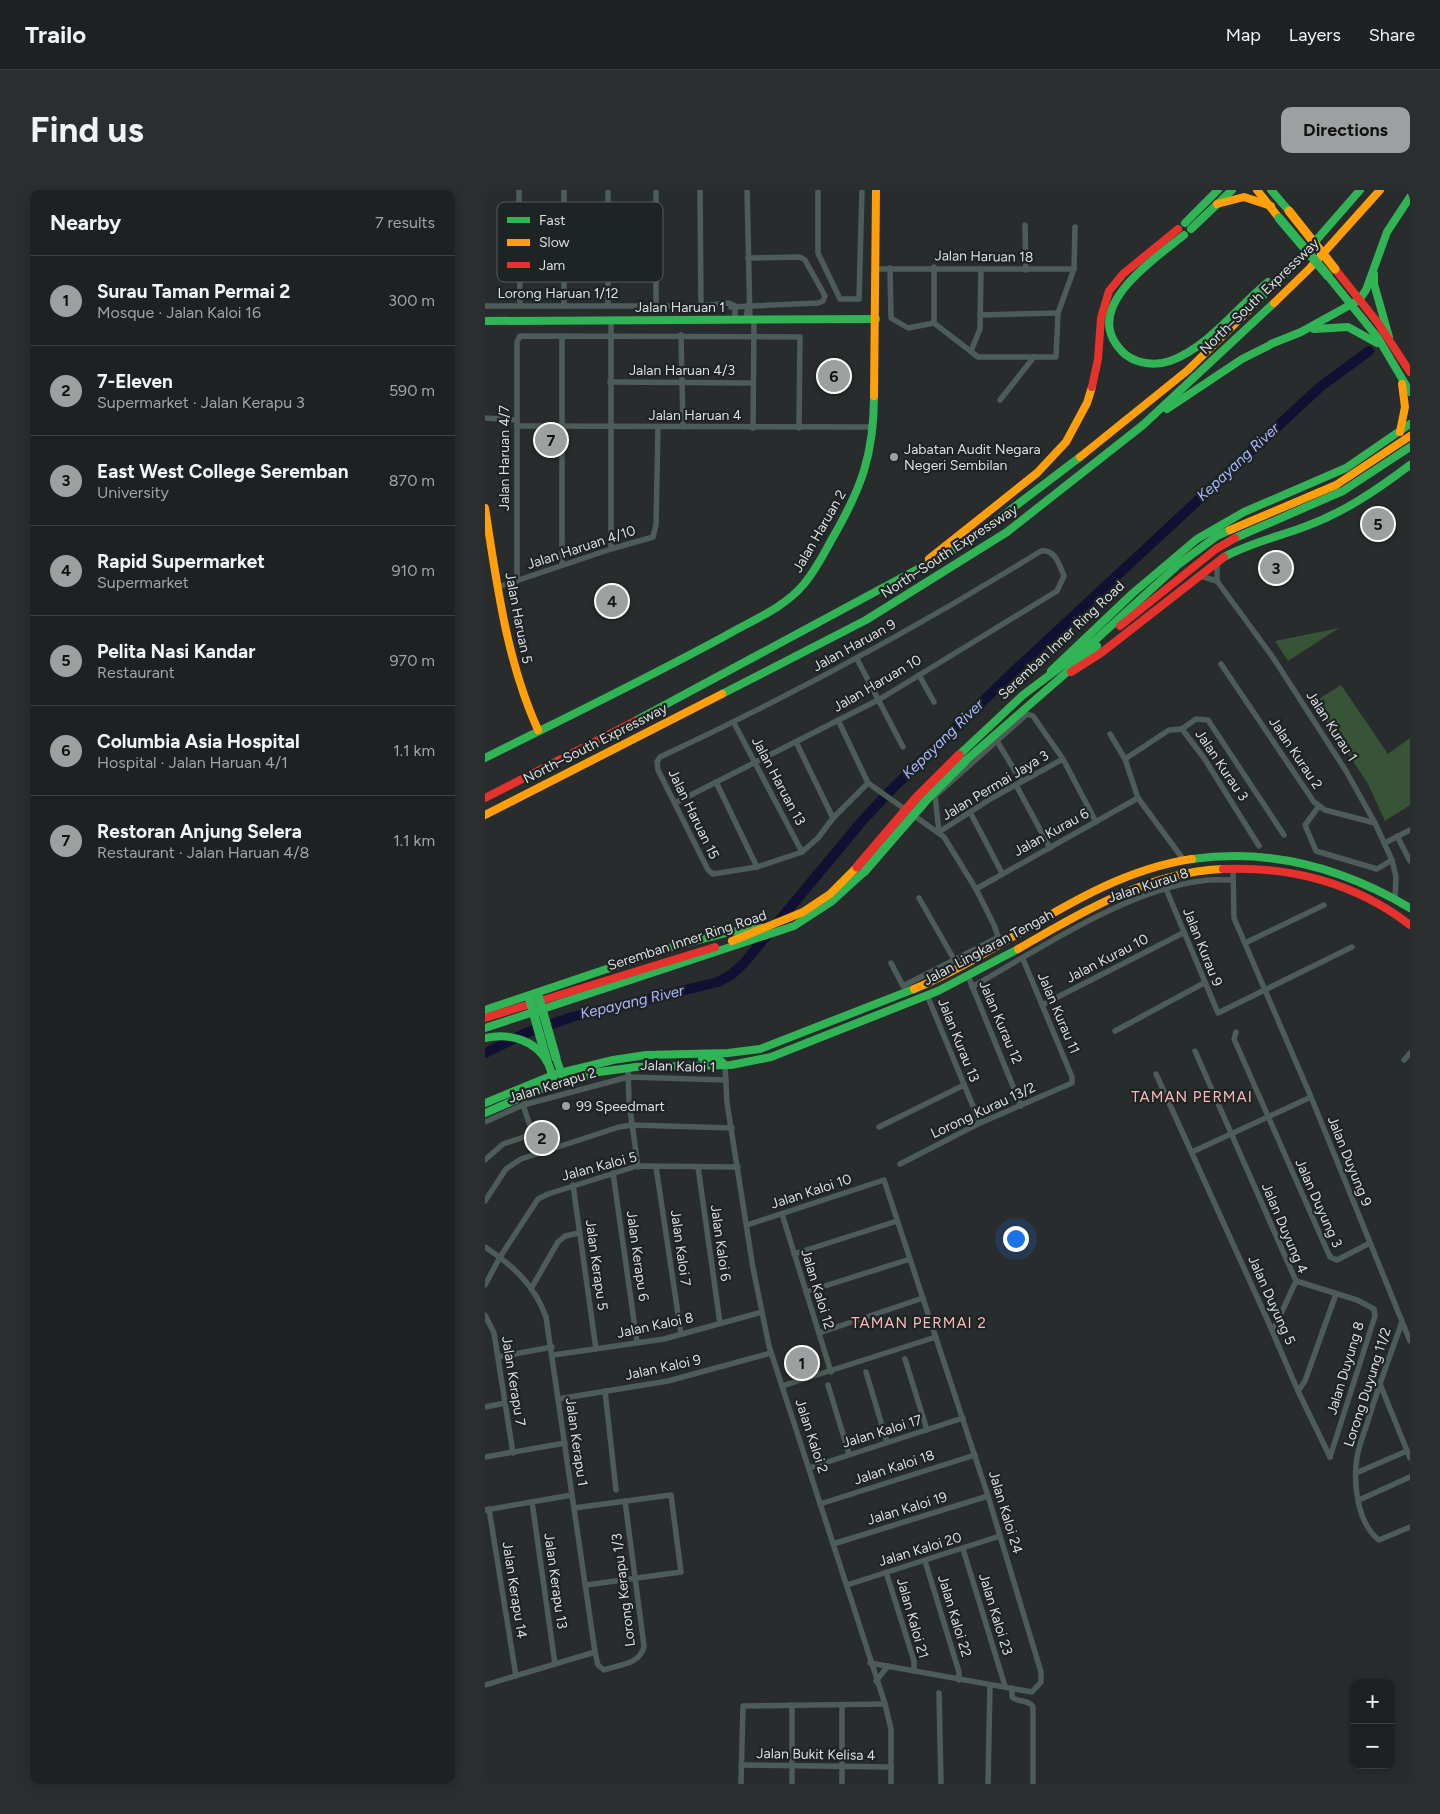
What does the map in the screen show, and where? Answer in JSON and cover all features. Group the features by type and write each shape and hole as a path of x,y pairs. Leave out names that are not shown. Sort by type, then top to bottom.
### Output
{"main road":[{"name":"Jalan Haruan 2","path":"485,758 709,644 778,606 803,585 824,554 852,505 864,473 874,427 876,190"},
{"path":"1218,190 1184,229 1131,279 1115,299 1109,318 1111,332 1117,347 1133,360 1155,364 1175,358 1191,349 1263,286 1299,260"},
{"path":"906,576 1037,473 1066,442 1087,403 1093,383 1098,358 1101,318 1109,291 1123,274 1217,204 1232,190"},
{"path":"1257,190 1352,306 1384,340 1410,372"},
{"path":"1271,190 1359,300 1384,340"},
{"name":"North–South Expressway","path":"485,798 734,669 968,542 1114,432 1188,370 1299,260 1360,190"},
{"name":"North–South Expressway","path":"485,815 865,620 915,591 1007,532 1143,425 1284,295 1380,190"},
{"path":"1217,204 1241,196 1271,206"},
{"path":"1143,425 1242,359 1352,306 1366,290 1374,263 1387,232 1410,197"},
{"path":"1374,263 1374,284 1384,340"},
{"name":"Jalan Haruan 1","path":"485,321 876,319"},
{"path":"1301,332 1340,324 1384,340"},
{"path":"1402,363 1401,378 1405,407 1400,432 1410,429"},
{"path":"1401,378 1410,392"},
{"name":"Seremban Inner Ring Road","path":"485,1028 740,942 803,912 830,894 857,867 916,798 1005,711 1047,676 1064,656 1154,574 1198,538 1247,510 1326,478 1410,424"},
{"path":"1053,684 1199,561 1238,536 1336,485 1410,436"},
{"path":"1047,676 1091,644 1179,564 1217,536 1343,491 1410,447"},
{"name":"Seremban Inner Ring Road","path":"485,1018 793,926 818,914 841,896 929,797 965,761 1053,684 1101,652 1217,561 1256,542 1304,527 1337,513 1378,489 1410,465"},
{"name":"Jalan Haruan 5","path":"485,508 486,523 515,669 528,710 538,730"},
{"name":"Jalan Lingkaran Tengah","path":"485,1112 526,1095 555,1086 563,1078 630,1057 679,1053 729,1053 760,1049 930,983 1000,941 1120,880 1183,859 1260,856 1292,860 1352,877 1395,898 1410,908"},
{"name":"Jalan Lingkaran Tengah","path":"485,1103 552,1077 563,1078 739,1064 779,1054 927,995 968,976 1116,895 1183,872 1233,868 1272,870 1329,882 1395,912 1410,925"},
{"path":"485,1010 533,996 665,948 746,928 768,928"},
{"path":"533,996 551,1059 552,1077 555,1086"},
{"path":"485,1038 495,1035 517,1036 551,1059 563,1078"},
{"path":"679,1053 685,1057 719,1059 725,1065 731,1059 760,1049"}],"street":[{"path":"699,190 701,306"},
{"path":"747,190 748,305 753,336 753,428"},
{"path":"818,191 818,253 840,298 859,299 861,295 861,190"},
{"path":"1025,224 1026,270"},
{"path":"892,268 891,318 908,328 934,323 979,357 1056,357 1058,313 1074,269 1075,227"},
{"name":"Lorong Haruan 1/12","path":"485,306 722,305 729,308 748,305 818,303 823,301 825,296 805,260 801,257 748,258"},
{"path":"934,267 934,323"},
{"name":"Jalan Haruan 18","path":"875,269 934,267 1026,270 1074,269"},
{"path":"971,351 979,334 981,269"},
{"path":"520,282 520,306"},
{"path":"564,282 564,306"},
{"path":"608,282 608,306"},
{"path":"656,282 656,306"},
{"path":"735,306 735,320"},
{"path":"980,315 1058,313"},
{"path":"611,321 611,549"},
{"path":"681,335 683,427"},
{"path":"562,565 562,336 681,335 799,337 799,428"},
{"name":"Jalan Haruan 4/7","path":"517,581 517,342 520,336 562,336"},
{"path":"1000,400 1034,357"},
{"name":"Jalan Haruan 4/3","path":"610,382 753,383"},
{"name":"Jalan Haruan 4","path":"485,418 561,427 874,427"},
{"name":"Jalan Haruan 4/10","path":"498,587 649,538 655,534 657,427"},
{"name":"Jalan Haruan 9","path":"657,762 661,757 735,722 857,659 1041,552 1052,552 1057,561"},
{"name":"Jalan Haruan 10","path":"675,803 880,699 1057,591 1064,576 1057,561"},
{"path":"1198,576 1205,576 1217,581 1217,561"},
{"name":"Jalan Kurau 1","path":"1217,581 1274,659 1346,771 1375,823 1392,860 1396,877 1395,898"},
{"path":"857,659 880,699 903,747"},
{"name":"Jalan Kurau 2","path":"1221,664 1314,802 1319,806 1375,823"},
{"path":"919,674 933,702"},
{"path":"939,832 935,796 1027,714 1033,716 1063,759 1097,822"},
{"path":"1182,729 1196,719 1208,720 1284,836"},
{"path":"838,720 867,783 939,832 953,851 976,889 1000,941 955,960 903,986 891,963"},
{"name":"Jalan Haruan 13","path":"735,722 802,852"},
{"name":"Jalan Kurau 3","path":"1125,758 1169,730 1182,729 1204,758 1259,846"},
{"path":"1110,734 1125,758 1138,798 1183,859"},
{"path":"997,741 1021,781"},
{"path":"796,742 833,818"},
{"name":"Jalan Permai Jaya 3","path":"939,832 1021,781 1063,759"},
{"name":"Jalan Haruan 15","path":"657,762 658,770 708,870 713,874 757,867"},
{"path":"716,782 757,867 802,852 818,838 833,818 867,783"},
{"path":"1016,785 1050,848"},
{"name":"Jalan Kurau 6","path":"976,889 1138,798"},
{"path":"1319,806 1305,825 1316,851 1377,869 1392,860"},
{"path":"970,812 1002,873"},
{"path":"1385,843 1410,830"},
{"path":"1397,836 1410,861"},
{"name":"Jalan Duyung 9","path":"1233,868 1234,918 1311,1097 1410,1341"},
{"name":"Jalan Kurau 8","path":"972,987 1108,911 1166,889 1201,881 1232,880"},
{"name":"Jalan Kurau 9","path":"1166,889 1218,1013 1265,990"},
{"path":"919,898 955,960"},
{"path":"1245,943 1324,905"},
{"name":"Jalan Kurau 10","path":"1042,1005 1183,933"},
{"path":"1265,990 1352,947"},
{"name":"Jalan Kurau 11","path":"1023,959 1072,1077"},
{"name":"Jalan Kurau 12","path":"968,976 1021,1106"},
{"path":"1115,1031 1204,983"},
{"name":"Jalan Kurau 13","path":"927,995 980,1123"},
{"path":"1236,1032 1235,1039 1268,1117"},
{"name":"Jalan Duyung 4","path":"1195,1051 1296,1281 1273,1331"},
{"path":"1404,1060 1410,1054"},
{"name":"Jalan Kaloi 2","path":"725,1065 731,1128 762,1312 771,1353 885,1704 891,1729 891,1784"},
{"path":"628,1072 637,1167"},
{"name":"Jalan Kaloi 1","path":"628,1072 726,1080"},
{"name":"Jalan Kerapu 2","path":"485,1122 523,1105 628,1072"},
{"name":"Jalan Duyung 5","path":"1156,1074 1273,1331 1298,1391 1330,1457"},
{"name":"Lorong Kurau 13/2","path":"900,1164 980,1123 1071,1083 1072,1077"},
{"path":"879,1127 964,1084"},
{"path":"526,1095 523,1105 539,1152"},
{"path":"1192,1152 1311,1097"},
{"name":"Jalan Duyung 3","path":"1268,1117 1330,1257 1337,1260 1370,1243"},
{"path":"485,1201 506,1168 521,1159 539,1152 632,1125 731,1128"},
{"path":"485,1160 503,1144 533,1134"},
{"name":"Jalan Kaloi 5","path":"485,1284 500,1257 538,1200 573,1185 637,1167 738,1167"},
{"name":"Jalan Kaloi 7","path":"656,1167 681,1334"},
{"name":"Jalan Kaloi 6","path":"698,1167 720,1323"},
{"name":"Jalan Kerapu 6","path":"613,1173 637,1342"},
{"name":"Jalan Kaloi 10","path":"747,1225 884,1180"},
{"name":"Jalan Kaloi 24","path":"870,1662 1032,1692 1041,1682 1041,1672 989,1496 884,1180"},
{"name":"Jalan Kerapu 5","path":"573,1185 596,1349"},
{"name":"Jalan Kaloi 12","path":"782,1214 831,1372"},
{"path":"794,1254 897,1221"},
{"path":"532,1287 559,1242 565,1236 579,1233"},
{"name":"Jalan Kerapu 1","path":"485,1247 500,1257 532,1287 546,1317 552,1347 597,1665"},
{"path":"806,1292 910,1259"},
{"name":"Jalan Duyung 8","path":"1296,1281 1371,1305 1374,1309 1375,1316 1330,1457"},
{"path":"1298,1391 1305,1381 1336,1294"},
{"path":"819,1332 923,1298"},
{"name":"Jalan Kaloi 8","path":"553,1355 681,1334 762,1312"},
{"name":"Jalan Kerapu 7","path":"485,1315 494,1333 513,1453"},
{"name":"Lorong Duyung 11/2","path":"1402,1322 1357,1457 1356,1473 1359,1500 1366,1523 1379,1540 1410,1527"},
{"path":"782,1386 831,1372 936,1337"},
{"path":"498,1356 552,1347"},
{"name":"Jalan Kaloi 9","path":"559,1399 668,1381 771,1353"},
{"path":"905,1359 927,1430"},
{"path":"866,1372 887,1442"},
{"path":"1380,1384 1410,1458"},
{"path":"828,1385 849,1454"},
{"path":"605,1391 616,1490"},
{"path":"485,1407 505,1404"},
{"name":"Jalan Kaloi 17","path":"809,1468 963,1418"},
{"path":"485,1456 513,1453 565,1443"},
{"path":"1356,1473 1407,1451"},
{"name":"Jalan Kaloi 18","path":"820,1504 975,1454"},
{"path":"1359,1500 1410,1477"},
{"path":"487,1510 572,1495"},
{"path":"575,1508 671,1495 681,1572 586,1585"},
{"name":"Jalan Kaloi 19","path":"833,1544 989,1496"},
{"name":"Lorong Kerapu 1/3","path":"597,1665 604,1670 637,1660 643,1653 644,1646 625,1501"},
{"name":"Jalan Kerapu 13","path":"533,1502 555,1664"},
{"name":"Jalan Kerapu 14","path":"487,1510 516,1676"},
{"name":"Jalan Kaloi 20","path":"847,1585 1000,1536"},
{"name":"Jalan Kaloi 23","path":"963,1549 1009,1687"},
{"name":"Jalan Kaloi 22","path":"925,1561 959,1672 959,1680"},
{"name":"Jalan Kaloi 21","path":"886,1572 914,1661 915,1671"},
{"path":"485,1685 595,1652"},
{"path":"876,1681 888,1666"},
{"path":"988,1784 990,1685"},
{"path":"1009,1687 1014,1699 1029,1703 1033,1707 1033,1784"},
{"path":"939,1693 941,1784"},
{"path":"741,1784 743,1706 885,1704"},
{"path":"792,1705 792,1784"},
{"path":"842,1784 843,1705"},
{"name":"Jalan Bukit Kelisa 4","path":"741,1765 891,1767"}],"green space":[{"path":"1339,628 1288,661 1275,641"},
{"path":"1341,685 1388,754 1410,738 1410,805 1385,821 1368,784 1314,702"}],"waterway":[{"name":"Kepayang River","path":"485,1053 528,1032 572,1017 718,982 731,975 744,963 863,820 892,789 1013,672 1320,387 1369,351"}],"traffic: fast":[{"path":"1185,223 1218,190"},
{"path":"1191,229 1232,190"},
{"path":"1271,190 1289,211"},
{"path":"1249,310 1299,260 1360,190"},
{"path":"1271,344 1301,332 1359,300 1366,290 1387,232 1410,197"},
{"path":"1279,218 1328,276"},
{"path":"1184,235 1143,268 1129,282 1118,297 1111,313 1109,328 1116,344 1123,353 1131,358 1147,363 1159,363 1184,355 1222,326 1268,282"},
{"path":"1374,274 1374,284 1389,337"},
{"path":"1328,276 1378,338 1410,392"},
{"path":"722,694 866,620 1007,532 1143,425 1274,303"},
{"path":"485,321 876,319"},
{"path":"1314,329 1348,327 1377,343"},
{"path":"1167,409 1242,359 1268,346"},
{"path":"485,758 695,652 767,613 796,593 819,562 851,504 858,487 864,471 872,436 874,396"},
{"path":"1051,671 1133,593 1197,539 1244,512 1346,468 1410,424"},
{"path":"1235,538 1343,491 1410,447"},
{"path":"635,721 968,542 1080,457"},
{"path":"1224,557 1332,515 1372,492 1410,465"},
{"path":"959,755 1023,695 1091,644 1179,564 1217,536 1230,530"},
{"path":"965,761 1097,646"},
{"path":"864,872 929,797 965,761"},
{"path":"1192,859 1250,856 1305,864 1359,882 1410,908"},
{"path":"485,1028 794,926 831,902 864,872"},
{"path":"485,1010 672,947 730,932 762,928"},
{"path":"485,1113 538,1090 599,1072 636,1067 731,1065 771,1057 938,991 1018,949"},
{"path":"485,1103 556,1074 613,1060 646,1055 728,1053 760,1049 914,989"},
{"path":"538,995 556,1058"},
{"path":"529,997 547,1061"},
{"path":"485,1038 512,1037 529,1043 543,1055 548,1063 555,1086"},
{"path":"556,1058 565,1083"},
{"path":"702,1058 719,1059 725,1065"}],"traffic: slow":[{"path":"874,396 876,190"},
{"path":"1257,190 1279,218"},
{"path":"1274,303 1310,268 1380,190"},
{"path":"1217,204 1244,197 1271,206"},
{"path":"1289,211 1335,269"},
{"path":"1080,457 1188,370 1249,310"},
{"path":"1400,432 1405,407 1402,384"},
{"path":"929,559 1037,473 1066,442 1087,403 1092,387"},
{"path":"1230,530 1336,485 1410,436"},
{"path":"485,508 510,649 527,703 538,730"},
{"path":"485,815 722,694"},
{"path":"914,989 949,973 1084,896 1118,880 1154,867 1192,859"},
{"path":"732,941 803,912 830,894 857,867"},
{"path":"1018,949 1066,921 1116,896 1168,878 1195,872 1223,869"}],"traffic: jam":[{"path":"1092,387 1098,359 1101,318 1109,291 1123,274 1178,229"},
{"path":"1335,269 1378,323 1410,372"},
{"path":"1120,626 1216,549 1235,538"},
{"path":"1071,672 1101,653 1224,557"},
{"path":"485,798 635,721"},
{"path":"857,867 916,798 959,755"},
{"path":"1223,869 1273,871 1321,880 1367,898 1389,910 1410,925"},
{"path":"485,1018 715,947"}],"place":[{"name":"Columbia Asia Hospital","path":"834,376"},
{"name":"Restoran Anjung Selera","path":"551,440"},
{"name":"Jabatan Audit Negara Negeri Sembilan","path":"894,457"},
{"name":"Pelita Nasi Kandar","path":"1378,524"},
{"name":"East West College Seremban","path":"1276,568"},
{"name":"Rapid Supermarket","path":"612,601"},
{"name":"99 Speedmart","path":"566,1106"},
{"name":"7-Eleven","path":"542,1138"},
{"name":"Surau Taman Permai 2","path":"802,1363"}],"district":[{"name":"TAMAN PERMAI","path":"1192,1097"},
{"name":"TAMAN PERMAI 2","path":"919,1323"}]}
